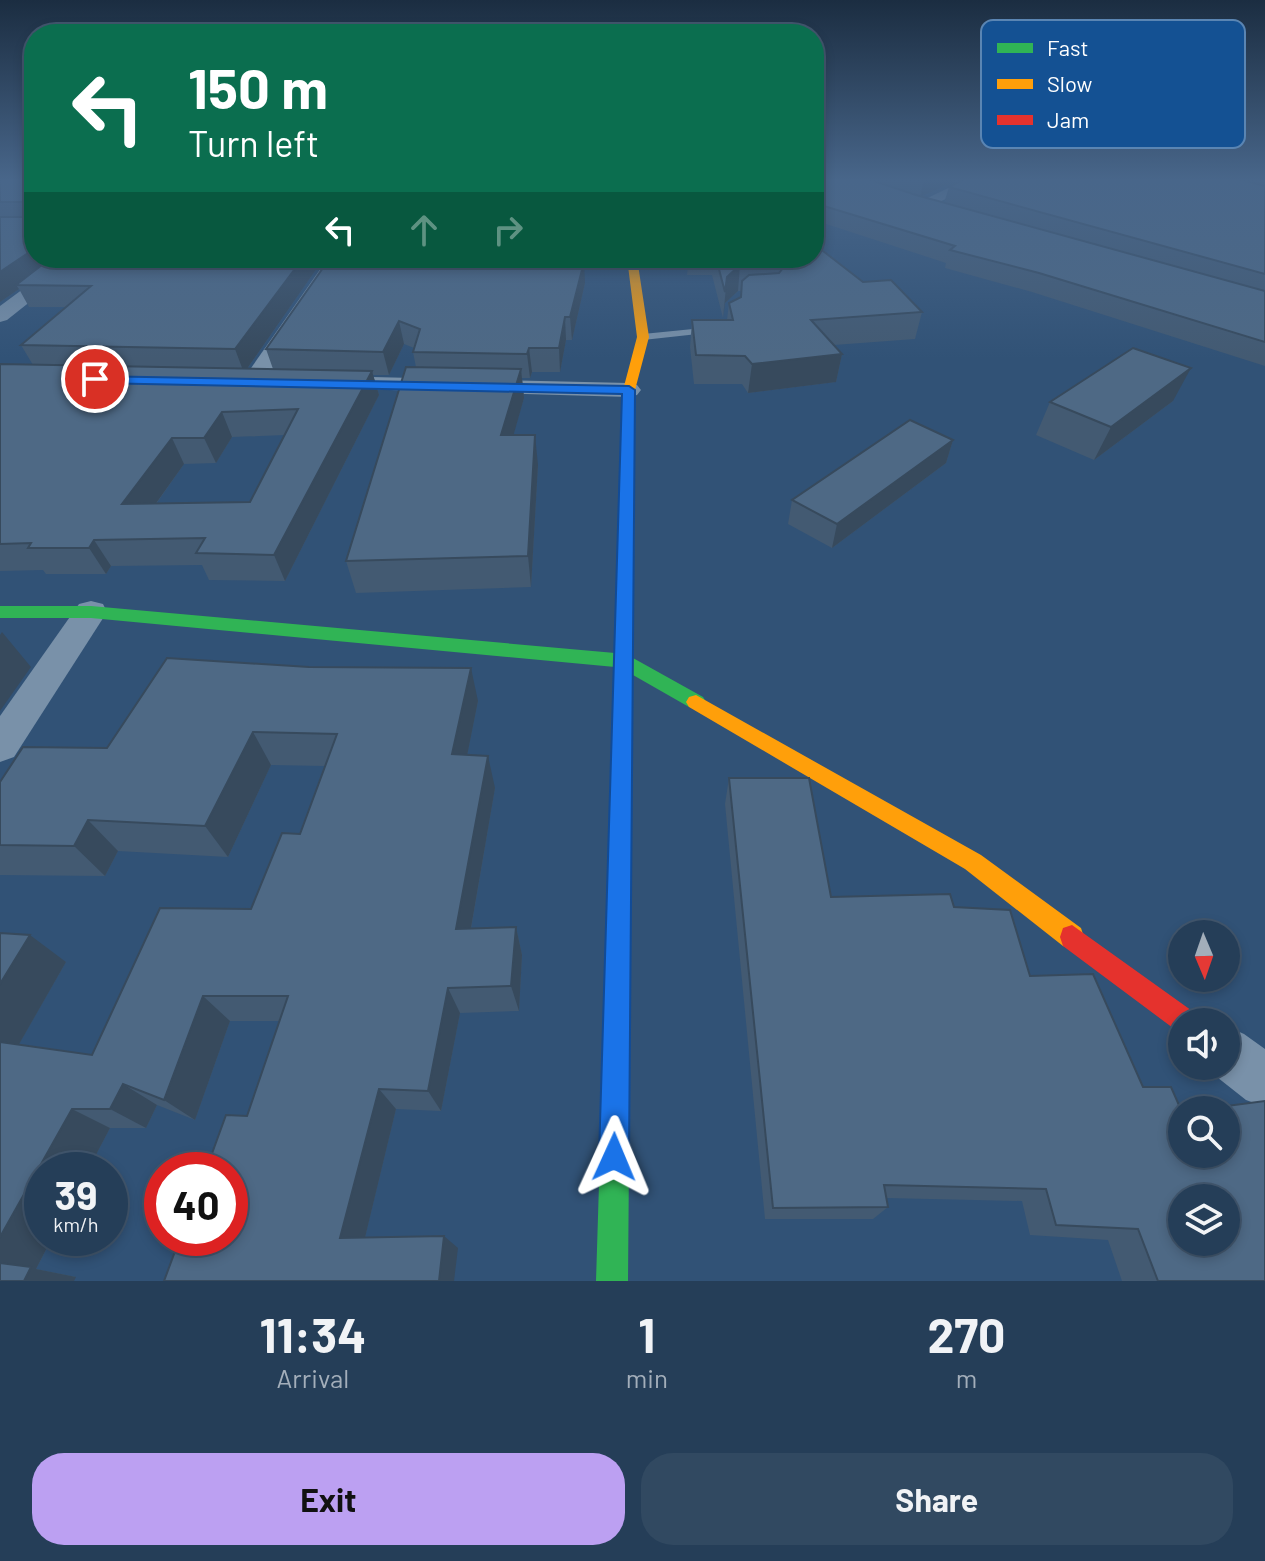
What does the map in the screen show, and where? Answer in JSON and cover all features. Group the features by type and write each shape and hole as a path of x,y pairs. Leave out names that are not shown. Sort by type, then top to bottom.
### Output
{"street":[{"path":"0,316 63,268"},
{"path":"330,268 246,381 629,390"},
{"path":"612,1281 629,390 643,337 633,268"},
{"path":"0,612 91,612 624,661 973,862 1168,1008"},
{"path":"0,746 91,612"},
{"path":"1240,1062 1265,1081"}],"lane":[{"path":"643,337 707,332 720,326"}],"building":[{"path":"0,239 24,239 24,256 0,272"},
{"path":"931,239 1075,239 1265,291 1265,342 1039,273 950,250 955,246"},
{"path":"1137,239 1265,239 1265,274"},
{"path":"824,252 863,282 891,280 922,312 811,320 842,354 752,364 745,356 696,355 692,320 733,320 729,303 741,297 742,281 749,275 779,273 783,268 824,268"},
{"path":"38,268 296,268 235,349 21,345 91,286 16,285"},
{"path":"323,268 582,268 570,317 565,317 559,348 529,348 527,354 413,352 420,329 399,321 383,352 266,349"},
{"path":"719,268 737,268 727,277 725,292"},
{"path":"1133,348 1191,368 1111,427 1050,402"},
{"path":"0,364 372,371 274,555 196,553 205,538 94,540 89,548 28,548 31,543 0,544","holes":["298,409 250,502 122,504 172,438 204,438 222,412"]},
{"path":"406,367 521,369 501,435 535,435 528,556 346,561"},
{"path":"910,420 953,440 837,524 792,500"},
{"path":"167,658 309,667 471,668 452,754 488,756 456,929 516,927 511,986 448,988 428,1091 379,1089 340,1238 444,1236 439,1281 164,1281 173,1256 248,1256 248,1152 213,1152 226,1115 247,1116 288,996 203,996 164,1100 123,1084 110,1109 72,1109 48,1152 24,1152 24,1194 0,1237 0,1042 92,1055 160,908 251,909 282,833 300,834 337,734 253,732 205,826 88,820 74,846 0,845 0,782 23,747 107,748"},
{"path":"729,778 809,778 831,897 950,894 954,907 1010,910 1030,976 1093,974 1143,1087 1171,1087 1175,1096 1168,1096 1168,1168 1240,1168 1240,1104 1265,1101 1265,1281 1158,1281 1138,1229 1056,1225 1046,1189 884,1185 888,1207 773,1208"},
{"path":"0,933 30,935 0,984"},
{"path":"0,1263 31,1267 24,1281 0,1281"}],"traffic: fast":[{"path":"612,1281 626,559"},
{"path":"0,612 91,612 624,661 696,702"}],"traffic: slow":[{"path":"626,559 629,390 643,337 633,268"},
{"path":"696,702 973,862 1072,937"}],"traffic: jam":[{"path":"1072,937 1168,1009"}],"route":[{"path":"95,379 629,390 614,1157"}]}
